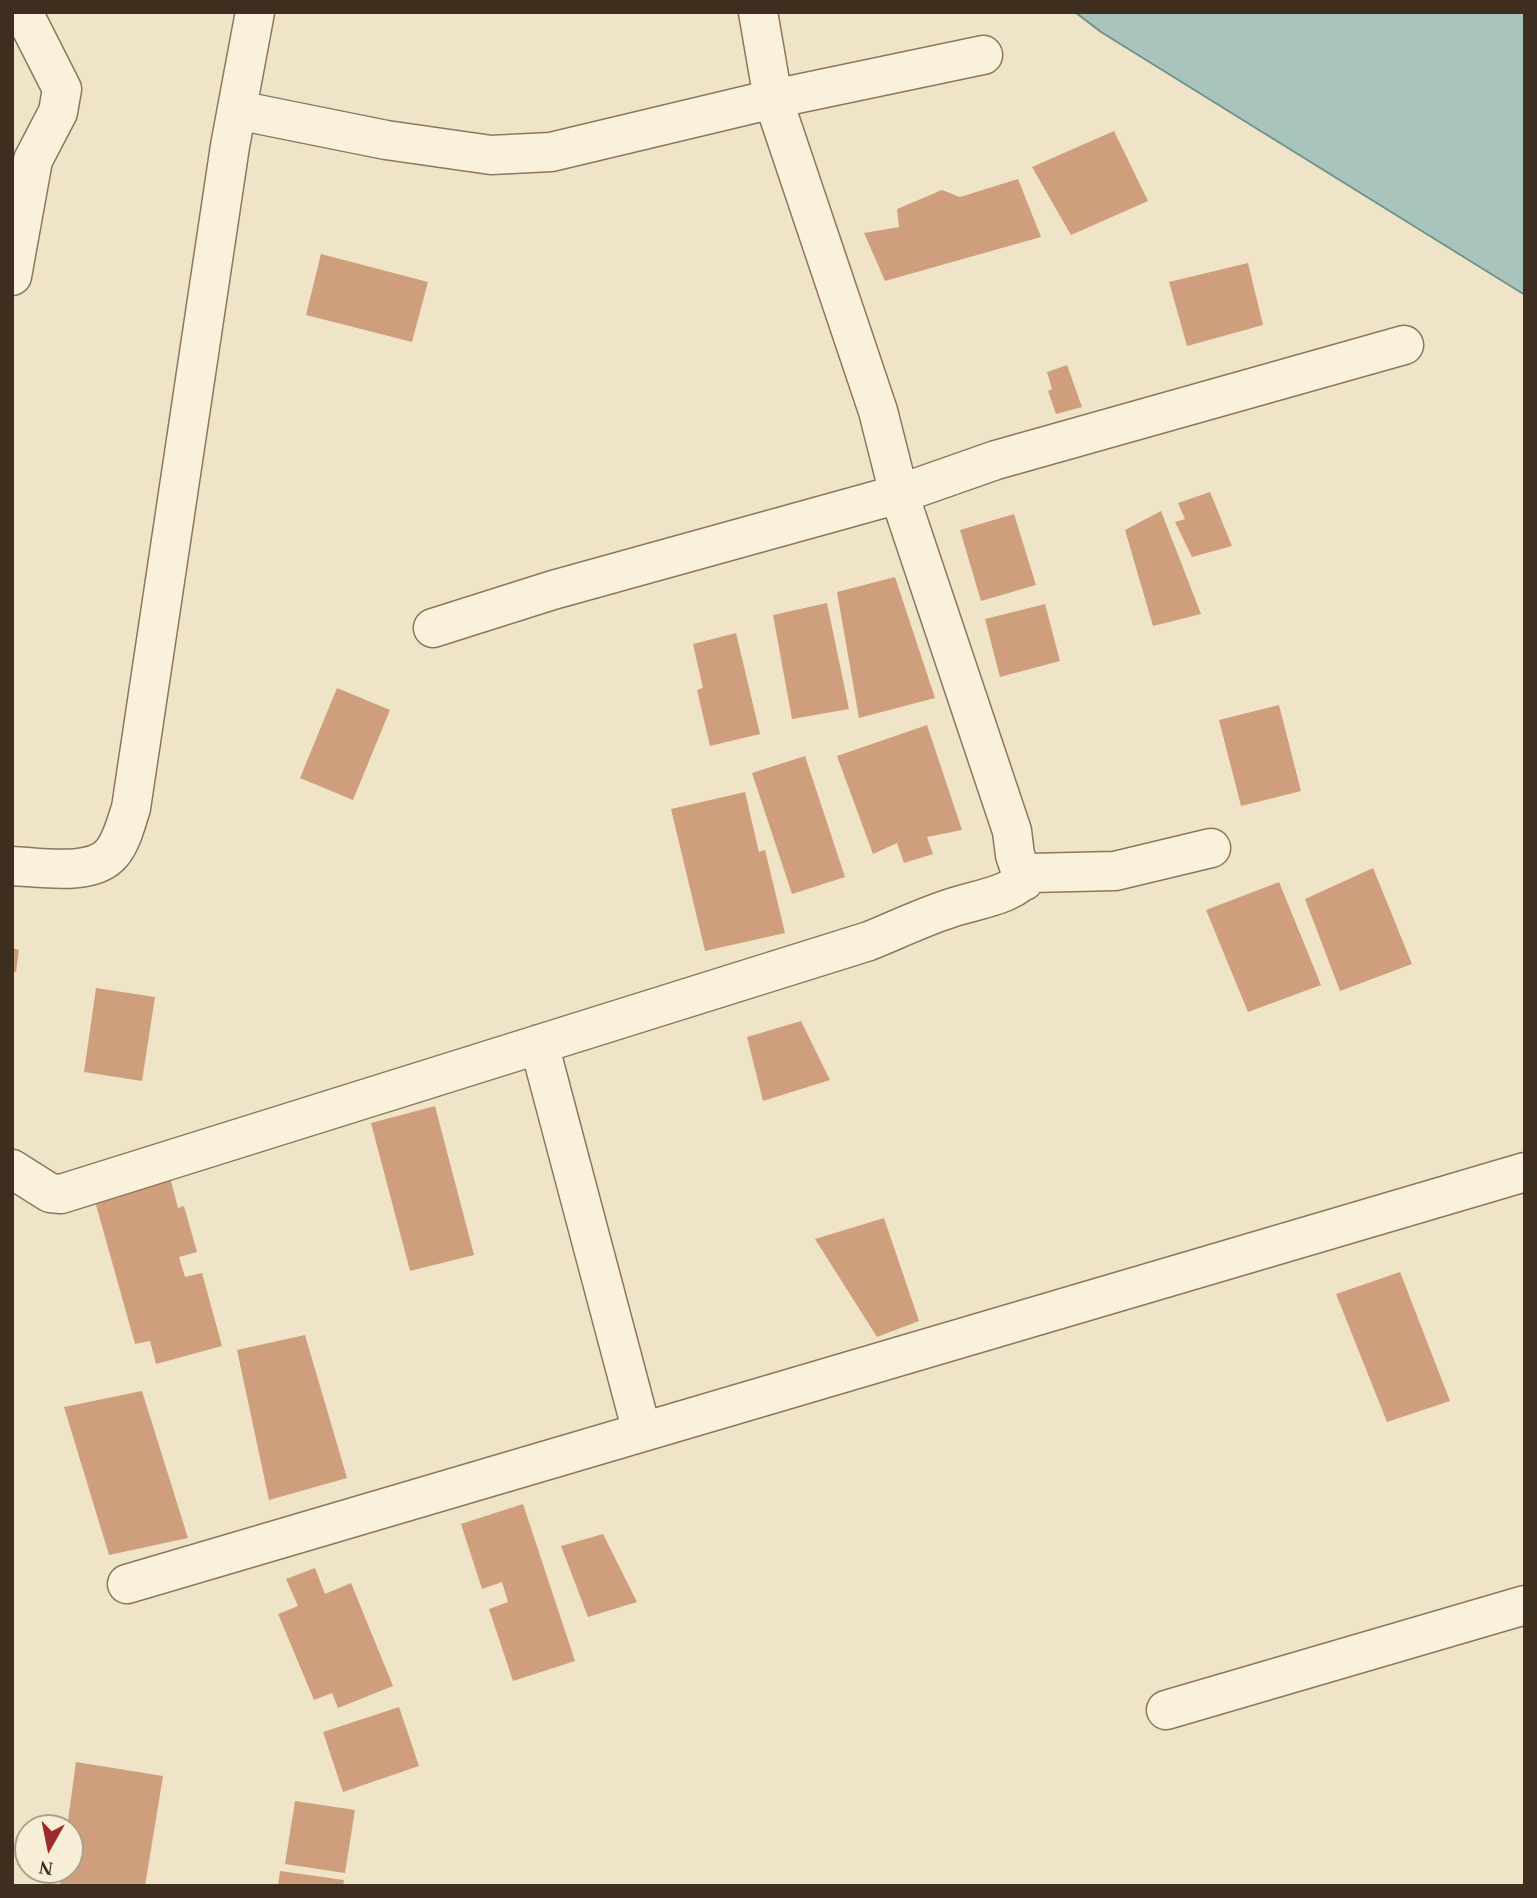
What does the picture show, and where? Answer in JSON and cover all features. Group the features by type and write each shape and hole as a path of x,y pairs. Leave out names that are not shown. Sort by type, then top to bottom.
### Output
{"street":[{"path":"12,276 33,160 58,112 62,89 23,12"},
{"path":"12,866 72,869 94,865 111,855 131,808 237,110 255,12"},
{"path":"758,12 773,99 878,411 899,494 1012,831 1015,855 1024,881"},
{"path":"237,110 386,140 491,155 551,152 773,99 983,55"},
{"path":"433,628 553,590 899,494 996,460 1404,345"},
{"path":"12,1169 50,1193 61,1194 869,941 950,908 997,894 1024,881 1030,873 1115,871 1210,848"},
{"path":"540,1044 642,1433"},
{"path":"127,1584 1525,1172"},
{"path":"1166,1710 1525,1605"}],"water":[{"path":"1075,12 1525,12 1525,295 1101,32"}],"building":[{"path":"1114,131 1148,201 1071,235 1032,167"},
{"path":"1018,179 1041,237 885,281 864,233 899,227 897,209 942,190 960,197"},
{"path":"321,254 428,282 412,342 306,315"},
{"path":"1248,263 1263,325 1187,346 1169,282"},
{"path":"1067,365 1082,407 1056,414 1048,391 1052,389 1047,372"},
{"path":"1210,492 1232,546 1192,557 1175,522 1185,519 1178,503"},
{"path":"1161,511 1201,614 1153,626 1125,530"},
{"path":"1014,514 1036,585 981,601 960,530"},
{"path":"895,577 935,698 859,718 837,592"},
{"path":"827,603 849,709 792,719 773,615"},
{"path":"1045,604 1060,661 1000,677 985,619"},
{"path":"736,633 760,734 710,746 697,690 703,688 693,644"},
{"path":"337,688 390,710 353,800 300,778"},
{"path":"1279,705 1301,791 1241,806 1219,720"},
{"path":"927,725 962,830 927,837 933,854 904,863 897,843 873,854 837,756"},
{"path":"805,756 845,877 792,894 752,773"},
{"path":"745,792 759,852 765,850 785,933 705,951 671,809"},
{"path":"1373,868 1412,964 1340,991 1305,899"},
{"path":"1279,882 1321,985 1248,1012 1206,910"},
{"path":"12,948 19,950 16,972 12,971"},
{"path":"96,988 155,997 142,1081 84,1072"},
{"path":"801,1021 830,1080 763,1101 747,1037"},
{"path":"435,1106 474,1255 410,1271 371,1123"},
{"path":"169,1173 178,1208 184,1206 197,1252 179,1257 185,1277 202,1273 222,1346 156,1364 150,1341 135,1344 93,1194"},
{"path":"884,1218 919,1321 877,1337 815,1239"},
{"path":"1400,1272 1450,1401 1387,1422 1336,1294"},
{"path":"305,1335 347,1478 269,1500 237,1350"},
{"path":"142,1391 188,1538 109,1555 64,1407"},
{"path":"523,1504 575,1661 513,1681 489,1609 508,1602 502,1582 482,1589 461,1524"},
{"path":"603,1534 637,1602 588,1617 561,1546"},
{"path":"315,1568 325,1594 351,1583 393,1686 338,1708 332,1693 314,1700 278,1614 298,1606 286,1579"},
{"path":"399,1707 419,1766 343,1792 323,1732"},
{"path":"76,1762 163,1776 145,1886 60,1886 84,1884 84,1814 69,1814"},
{"path":"295,1801 355,1810 345,1873 285,1864"},
{"path":"280,1871 344,1880 343,1886 278,1886"}]}
